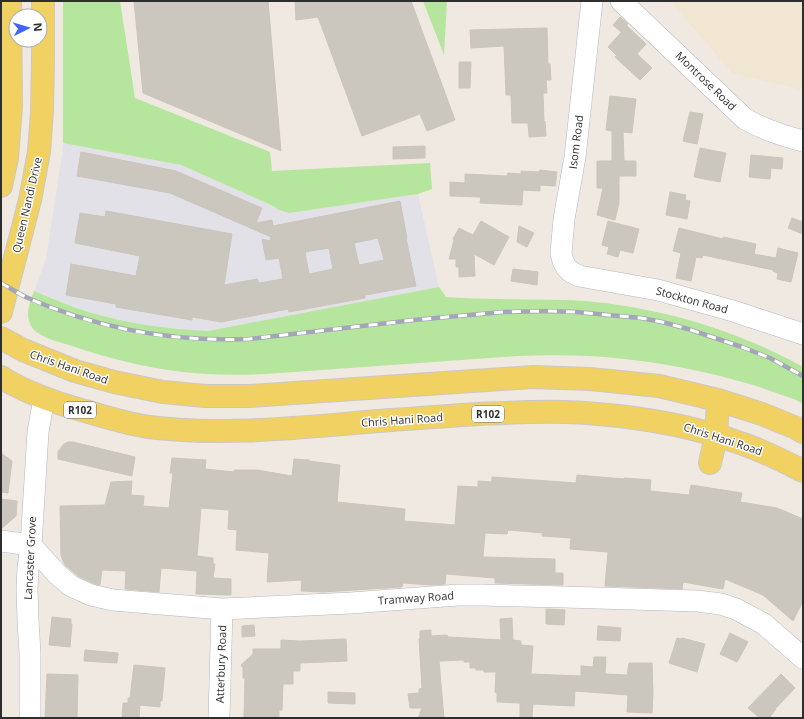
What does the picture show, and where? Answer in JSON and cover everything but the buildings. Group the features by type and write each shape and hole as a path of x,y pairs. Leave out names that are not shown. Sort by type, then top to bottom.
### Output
{"main road":[{"path":"1,186 7,158 11,106 10,1"},
{"name":"Queen Nandi Drive","path":"1,312 30,200 39,152 44,59 43,1"},
{"name":"Chris Hani Road","path":"1,338 23,350 75,371 114,382 163,392 205,396 250,396 533,377 590,379 659,386 718,400 762,414 803,432"},
{"name":"Chris Hani Road","path":"1,377 9,382 60,404 102,416 146,426 164,428 221,431 279,429 392,420 494,414 566,412 624,416 680,426 743,444 803,471"},
{"path":"392,420 394,406 402,395 419,385"},
{"path":"710,463 716,436 718,400"}],"street":[{"name":"Isom Road","path":"579,276 571,272 566,267 561,253 564,219 575,157 592,1"},
{"name":"Montrose Road","path":"622,1 745,118 755,125 767,130 803,141"},
{"name":"Stockton Road","path":"579,276 658,290 733,311 803,334"},
{"name":"Lancaster Grove","path":"30,718 30,654 27,589 38,432 44,398"},
{"path":"1,541 31,545"},
{"name":"Tramway Road","path":"31,545 57,574 71,586 91,595 113,600 222,609 350,603 458,595 564,596 697,601 722,604 736,609 764,624 803,658"},
{"name":"Atterbury Road","path":"219,718 222,609"}],"shaded area":[{"path":"670,1 803,1 803,90 732,73"},
{"path":"63,143 181,165 271,205 279,210 289,213 418,194 439,287 208,331 179,330 122,321 63,303 34,291 46,259"}],"green space":[{"path":"63,1 120,1 135,98 270,152 272,171 430,163 432,189 418,194 289,213 279,210 271,205 181,165 63,143"},
{"path":"423,1 447,1 444,55"},
{"path":"439,287 446,297 586,301 642,309 698,323 752,342 803,367 803,404 796,400 743,382 699,371 645,361 590,356 517,356 258,374 220,375 187,373 119,360 55,341 36,332 30,324 28,315 29,306 34,291 85,311 106,317 178,329 208,331"}],"railway":[{"path":"1,283 28,298 82,318 136,331 164,336 192,338 249,339 414,320 503,312 576,312 641,318 688,329 742,347 770,358 803,376"}]}
